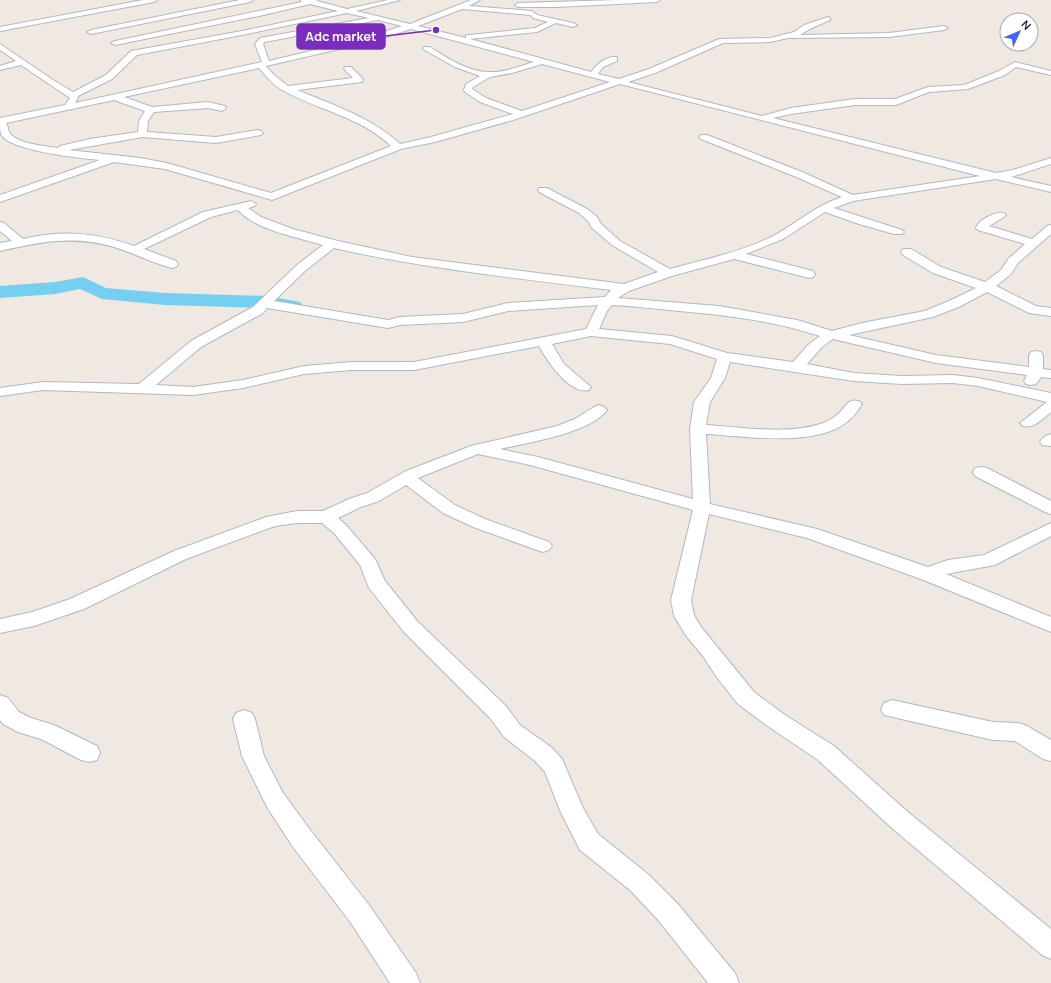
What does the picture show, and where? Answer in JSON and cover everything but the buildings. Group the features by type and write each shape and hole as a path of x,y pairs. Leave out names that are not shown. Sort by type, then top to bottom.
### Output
{"street":[{"path":"0,29 154,0"},
{"path":"134,53 88,31 250,0"},
{"path":"108,40 259,14 310,0 541,62 930,161 1051,189"},
{"path":"64,107 72,101 74,95 109,77 134,53 397,0"},
{"path":"272,197 167,166 27,146 12,140 5,133 0,121 115,97 366,40 410,26 477,0"},
{"path":"463,6 557,5 658,0"},
{"path":"463,6 532,13 535,17 573,25"},
{"path":"63,18 70,23"},
{"path":"377,18 359,23 263,40 259,44 263,64 271,77 286,89 354,117 385,135 398,147"},
{"path":"134,250 207,214 241,207 272,197 398,147 432,140 522,114 660,68 722,41 770,40 796,34 807,27 828,19"},
{"path":"459,39 475,36 490,36 504,32 537,30 555,21"},
{"path":"781,37 889,36 944,28"},
{"path":"0,46 50,82 74,95"},
{"path":"426,49 450,62 488,75"},
{"path":"593,75 600,65 614,59"},
{"path":"0,68 23,62"},
{"path":"522,114 483,100 468,90 469,86 488,75 509,72 541,62"},
{"path":"764,118 791,111 854,102 896,102 928,90 965,87 1002,72 1015,64 1051,73"},
{"path":"286,89 359,80 348,69"},
{"path":"115,97 152,110 208,104 222,108"},
{"path":"143,134 142,124 145,117 152,110"},
{"path":"55,151 90,142 143,134 216,140 258,133"},
{"path":"704,138 798,174 852,198"},
{"path":"0,199 114,159"},
{"path":"591,332 601,310 610,301 615,293 668,273 734,255 779,237 824,208 852,198 926,188 995,175 1015,173 1051,161"},
{"path":"544,190 583,211 593,219 596,226 616,243 668,273"},
{"path":"241,207 248,216 262,222 310,238 333,243 435,264 625,288"},
{"path":"824,208 898,232"},
{"path":"1000,216 982,226 982,228 1034,243"},
{"path":"0,226 21,243"},
{"path":"797,367 827,336 862,327 928,314 956,303 987,287 1006,272 1013,261 1051,228"},
{"path":"0,247 54,237 68,236 107,242 172,264"},
{"path":"142,389 196,344 247,317 266,304 301,268 333,243"},
{"path":"907,252 937,270 1000,292 1034,310 1051,312"},
{"path":"734,255 809,274"},
{"path":"266,304 388,324 400,321 463,318 508,308 595,301 636,302 719,310 797,324 832,335 936,359 1051,374"},
{"path":"0,392 14,389 51,386 193,391 208,390 243,384 304,370 352,366 414,366 591,332 672,340 725,357 854,377 978,382 1025,391 1051,398"},
{"path":"543,340 553,361 561,370 584,387"},
{"path":"1025,391 1036,372 1036,355"},
{"path":"725,357 718,378 702,402 698,429 702,507 681,600 684,616 694,632 746,698 777,721 826,753 901,821 1051,946"},
{"path":"698,429 780,434 827,428 842,419 854,404"},
{"path":"1028,423 1051,405"},
{"path":"0,626 34,619 77,604 180,555 272,521 297,517 326,517 355,503 373,497 407,478 477,449 562,430 580,422 599,410"},
{"path":"477,449 532,461 702,507 811,533 928,574 1051,625"},
{"path":"981,472 1051,508"},
{"path":"407,478 449,509 479,523 543,546"},
{"path":"326,517 340,529 368,563 376,583 411,627 498,712 512,731 544,754 554,766 573,813 589,842 640,883 668,912 725,983"},
{"path":"928,574 948,566 988,561 1051,529"},
{"path":"0,704 11,718 26,726 46,731 89,753"},
{"path":"892,709 993,731 1019,732 1051,752"},
{"path":"244,719 253,756 276,800 302,839 360,914 406,983"}],"waterway":[{"path":"0,292 55,288 83,283 102,293 165,299 267,302 293,306"}],"place":[{"name":"Adc market","path":"436,30"}]}
